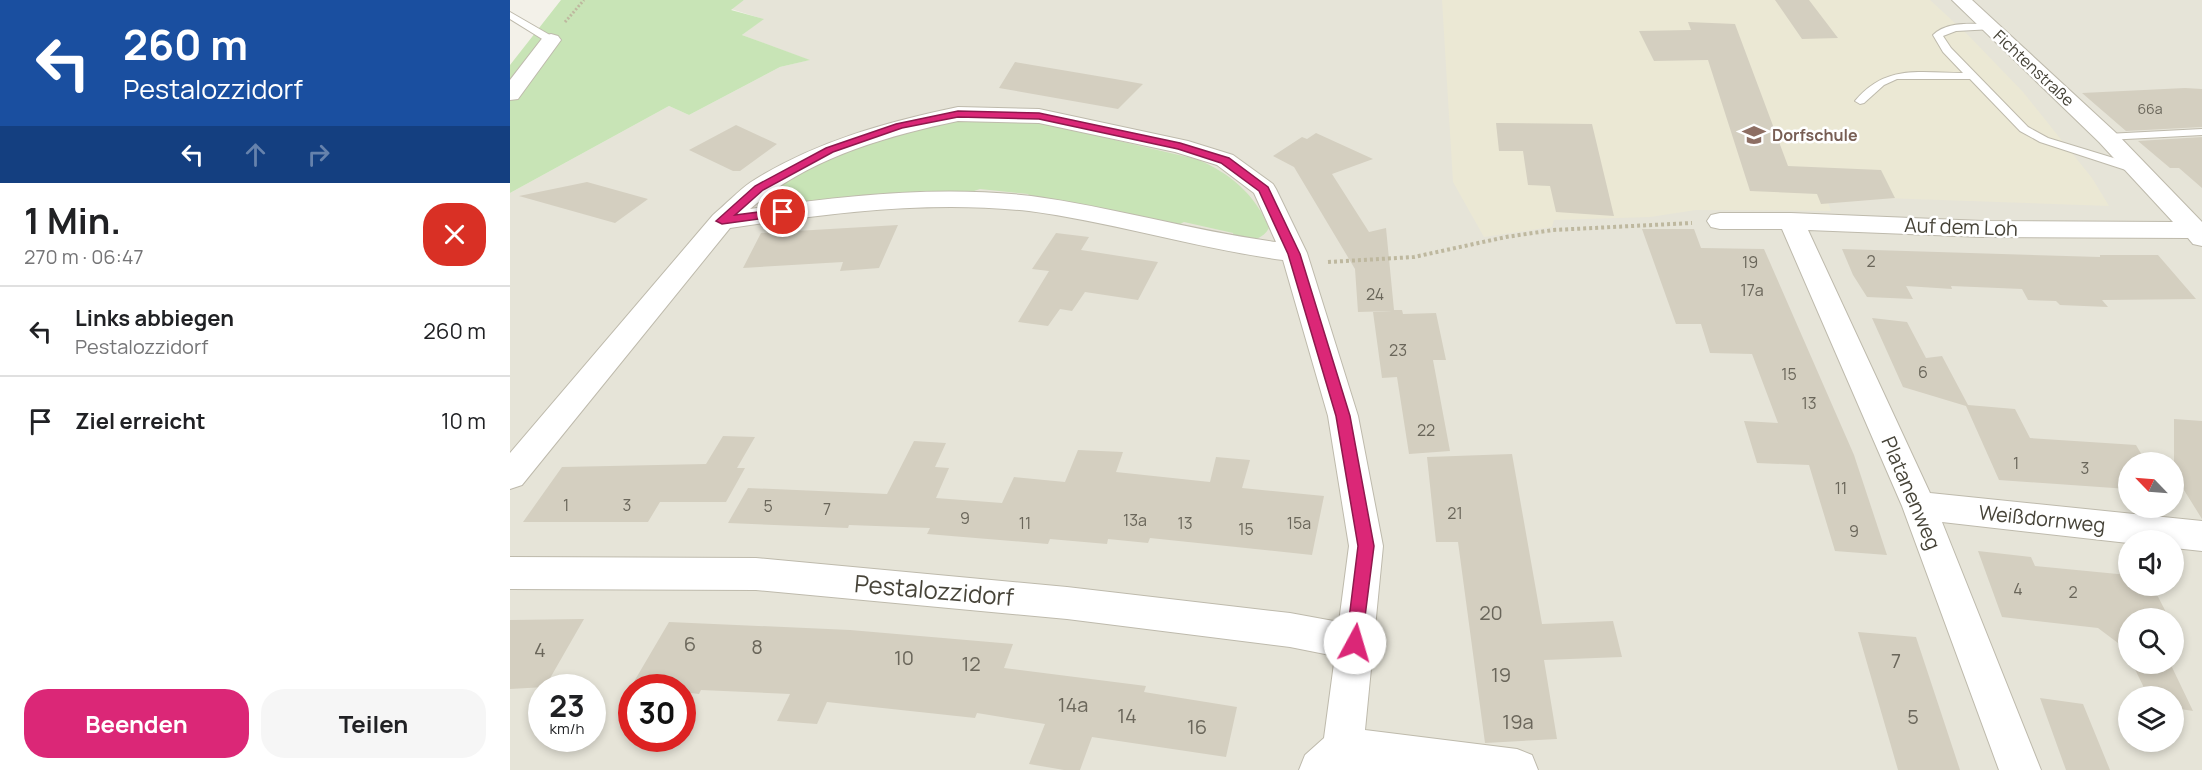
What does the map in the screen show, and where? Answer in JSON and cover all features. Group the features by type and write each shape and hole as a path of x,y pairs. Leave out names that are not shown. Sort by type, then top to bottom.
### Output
{"street":[{"name":"Fichtenstraße","path":"1962,0 2107,137 2199,232"},
{"path":"510,94 551,40"},
{"path":"510,476 722,221 759,188 830,150 900,126 958,114 1039,116 1180,146 1225,160 1264,189 1295,258 1343,416 1366,546 1355,643 1332,759 1517,770"},
{"path":"722,221 824,206 933,198 1029,204 1295,258"},
{"name":"Auf dem Loh","path":"1720,221 1791,221 1983,229 2199,232"},
{"name":"Platanenweg","path":"1791,221 1919,506 2020,770"},
{"name":"Weißdornweg","path":"1919,506 2202,536"},
{"name":"Pestalozzidorf","path":"510,573 756,574 1067,603 1290,630 1355,643"}],"lane":[{"path":"510,15 551,40"},
{"path":"1990,27 1957,28 1943,31 1938,35 1947,50 2024,129 2044,140 2140,170"},
{"path":"1860,101 1880,83 1895,76 1974,76"},
{"path":"2107,137 2202,132"}],"path":[{"path":"1295,258 1414,257 1486,241 1553,230 1720,221"}],"shaded area":[{"path":"744,0 2202,0 2202,770 510,770 510,193 669,106 689,115 780,67 809,60 742,35 763,19 731,9"},
{"name":"Dorfschule","path":"1442,0 1930,0 1968,35 2023,92 2092,178 2109,206 1826,196 1831,211 1696,210 1650,217 1554,220 1552,227 1484,237 1453,182"}],"green space":[{"path":"561,0 744,0 731,10 764,19 742,35 810,60 780,67 689,115 669,106 510,193 510,65"},
{"path":"983,119 1042,123 1196,159 1220,171 1240,186 1257,205 1269,228 1258,238 1235,240 1233,233 1184,222 1174,227 1035,202 1028,194 980,189 965,194 766,205 757,203 754,199 806,168 851,147 955,120"}],"building":[{"path":"1775,0 1809,0 1838,38 1802,39"},
{"path":"1688,22 1735,24 1788,166 1881,170 1895,198 1821,204 1817,194 1750,191 1708,60 1654,61 1639,31 1691,30"},
{"path":"1015,62 1143,84 1118,109 999,88"},
{"path":"2202,89 2202,127 2126,131 2082,93"},
{"path":"1496,123 1592,124 1614,216 1556,212 1550,186 1528,185 1523,151 1499,151"},
{"path":"736,125 777,144 740,171 733,171 689,150"},
{"path":"1316,133 1373,159 1332,174 1369,232 1386,228 1394,310 1402,310 1403,314 1436,313 1446,360 1433,360 1450,451 1409,454 1397,377 1382,378 1373,312 1392,311 1358,312 1355,269 1294,167 1273,156 1302,137 1307,139"},
{"path":"2202,137 2202,188 2179,168 2170,168 2138,141"},
{"path":"587,182 648,199 615,223 519,196"},
{"path":"898,225 879,268 840,271 843,262 743,268 761,233"},
{"path":"1642,229 1694,229 1701,248 1764,249 1854,455 1887,555 1835,551 1809,465 1757,463 1744,421 1778,423 1752,354 1710,353 1701,324 1676,324"},
{"path":"1056,233 1089,237 1081,250 1158,262 1138,300 1085,292 1072,311 1060,309 1048,326 1018,322 1049,271 1032,269"},
{"path":"1842,249 2100,257 2100,255 2158,255 2196,299 2102,300 2108,307 2060,305 2056,301 2028,300 2022,289 1951,286 1952,289 1906,286 1913,299 1867,297 1853,275"},
{"path":"1872,318 1907,322 1926,358 1942,356 1968,405 2015,409 2030,438 2136,445 2140,452 2118,452 2118,488 1999,480 1966,406 1903,387"},
{"path":"2174,419 2202,421 2202,519 2184,490 2184,452 2174,452"},
{"path":"723,436 755,437 737,468 745,468 726,502 660,502 648,522 523,522 562,467 706,464"},
{"path":"914,441 946,443 935,467 949,468 936,498 1002,503 1014,477 1065,482 1078,450 1123,452 1116,472 1210,482 1216,457 1250,460 1242,488 1324,496 1312,555 1150,538 1148,543 1108,539 1107,544 1050,539 1048,544 927,534 930,528 849,525 848,528 728,523 748,488 887,494"},
{"path":"1512,454 1542,624 1613,621 1622,657 1544,660 1557,739 1485,743 1458,542 1436,542 1427,457"},
{"path":"1978,551 2031,557 2035,566 2118,574 2118,596 2158,596 2164,608 2118,608 2118,643 2098,628 2002,617"},
{"path":"584,619 552,674 528,674 528,688 510,689 510,620"},
{"path":"669,622 850,630 1013,644 1004,668 1146,686 1144,692 1237,707 1226,757 1092,737 1080,770 1064,770 1029,764 1045,724 977,713 975,718 827,702 817,724 777,721 790,694 701,690 699,694 696,694 696,674 638,674"},
{"path":"1858,632 1916,637 1960,770 1898,770"},
{"path":"2137,674 2175,674 2181,686 2143,686"},
{"path":"2184,692 2193,711 2184,710"},
{"path":"2040,698 2083,704 2110,770 2066,770"}],"place":[{"name":"Dorfschule","path":"1754,135"}],"route":[{"path":"783,212 722,221 759,188 830,150 900,126 958,114 1039,116 1180,146 1225,160 1264,189 1294,254 1343,416 1366,546 1355,643"}]}
